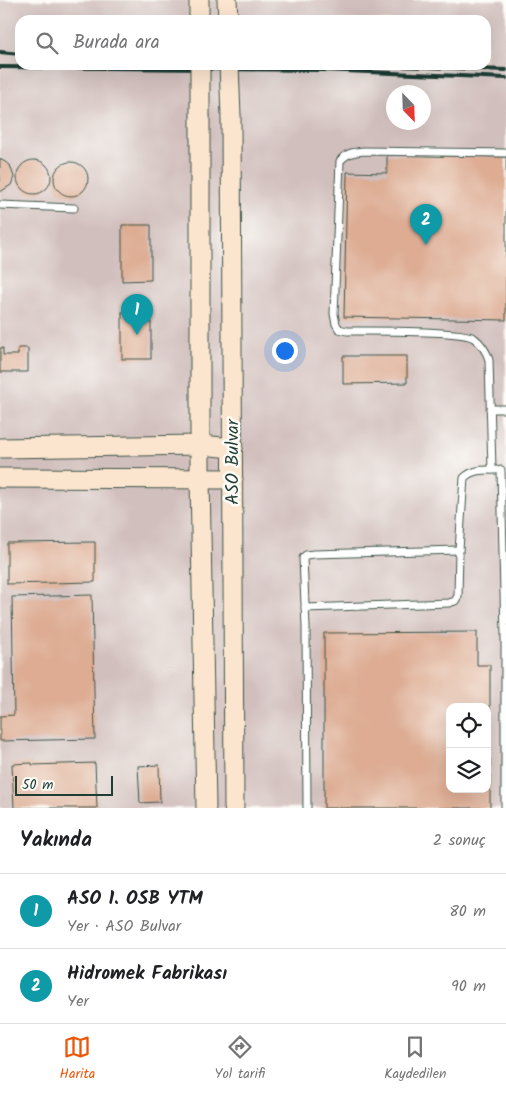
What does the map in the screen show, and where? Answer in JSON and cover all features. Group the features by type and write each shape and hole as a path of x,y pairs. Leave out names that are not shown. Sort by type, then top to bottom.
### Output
{"street":[{"name":"ASO Bulvar","path":"200,70 200,478 206,808"},
{"name":"ASO Bulvar","path":"229,70 231,116 234,808"},
{"path":"0,448 200,445 233,448"},
{"path":"0,478 233,479"}],"lane":[{"path":"492,470 490,360 488,353 474,338 451,333 347,331 339,329 336,324 334,314 340,161 344,156 351,153 364,151 506,153"},
{"path":"0,205 74,208"},
{"path":"490,409 506,409"},
{"path":"305,608 449,603 456,601 458,596 464,478 469,473 504,470 505,808"},
{"path":"307,808 303,558 306,555 459,550"}],"shaded area":[{"path":"0,0 506,0 506,808 0,808"}],"building":[{"path":"387,155 506,157 506,320 344,317 347,172 387,173"},
{"path":"0,159 10,165 14,177 11,185 0,192"},
{"path":"34,160 46,165 51,177 46,189 34,194 22,189 17,177 22,165"},
{"path":"71,162 83,167 88,179 83,191 71,196 59,191 54,179 59,167"},
{"path":"122,225 151,225 151,280 122,281"},
{"path":"122,312 151,312 151,359 122,359"},
{"path":"0,348 3,348 3,355 18,355 18,348 28,348 28,372 0,372"},
{"path":"343,356 407,356 407,383 343,384"},
{"path":"95,542 95,582 7,584 7,543"},
{"path":"92,595 95,739 0,741 0,716 14,715 12,597"},
{"path":"477,632 477,665 490,665 490,703 446,703 446,793 490,793 490,808 324,808 324,633"},
{"path":"32,763 32,765 95,763 97,808 14,808 12,764"},
{"path":"159,765 160,802 140,803 138,766"}],"railway":[{"path":"0,52 15,54"},
{"path":"0,67 15,67"},
{"path":"491,69 506,70"},
{"path":"323,70 506,78"}],"place":[{"name":"Hidromek Fabrikası","path":"426,245"},
{"name":"ASO 1. OSB YTM","path":"137,335"}]}
